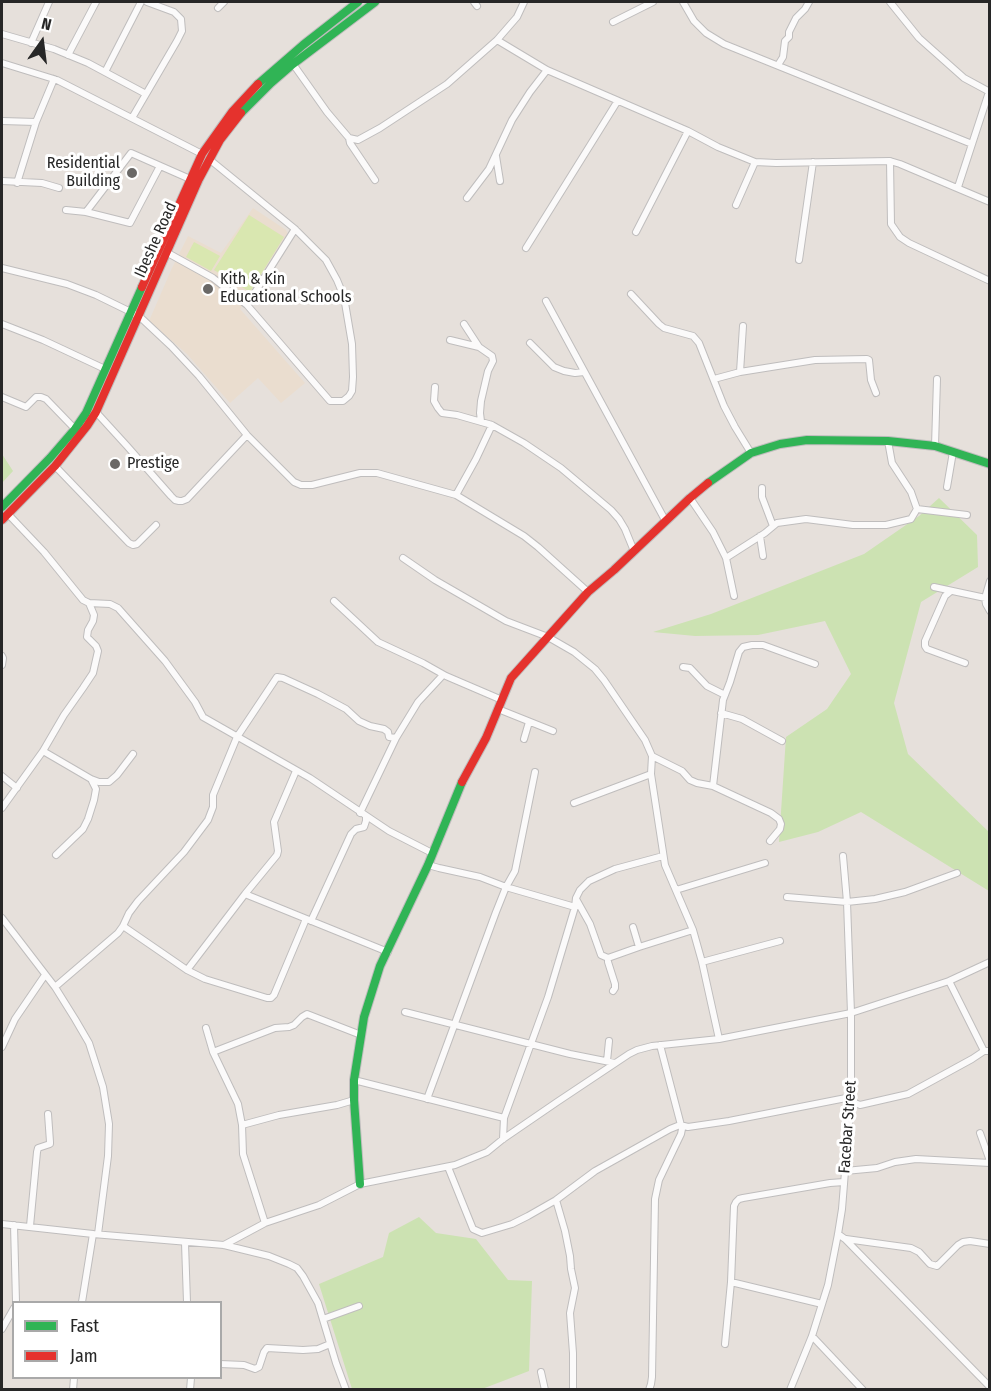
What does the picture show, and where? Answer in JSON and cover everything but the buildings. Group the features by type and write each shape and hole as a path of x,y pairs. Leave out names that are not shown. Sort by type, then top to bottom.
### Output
{"main road":[{"name":"Ibeshe Road","path":"4,513 75,429 86,412 105,369 166,252 206,157 231,112 263,79 358,2"},
{"name":"Ibeshe Road","path":"4,513 55,466 96,412 190,178 238,116 256,97 293,63 375,2"},
{"path":"360,1184 354,1080 364,1017 380,966 428,865 458,790 486,738 511,678 588,592 690,498 751,453 780,444 807,440 888,441 935,446 990,464"}],"street":[{"path":"31,43 50,2"},
{"path":"68,55 96,2"},
{"path":"105,72 141,2"},
{"path":"132,118 182,31 181,19 174,12 147,2"},
{"path":"218,8 224,2"},
{"path":"349,138 357,140 447,84 497,40 517,16 524,2"},
{"path":"613,22 653,2"},
{"path":"683,2 694,21 706,33 724,44 972,144"},
{"path":"778,65 783,57 789,32 808,2"},
{"path":"890,2 919,38 964,78 989,92 957,187"},
{"path":"2,34 68,55 146,94"},
{"path":"497,40 547,70 755,162 776,164 890,162 900,164 990,202"},
{"path":"2,63 54,79 206,157 295,229 327,260 344,297 352,344 353,377 352,392 349,396 343,401 330,401 247,306 213,278 166,252"},
{"path":"293,63 327,112 349,138 375,180"},
{"path":"467,198 485,175 512,120 547,70"},
{"path":"17,183 36,122 54,79"},
{"path":"526,248 617,102"},
{"path":"2,120 36,122"},
{"path":"636,231 688,132"},
{"path":"86,213 131,153 190,178"},
{"path":"496,155 500,181"},
{"path":"736,205 755,162"},
{"path":"799,261 813,162"},
{"path":"890,162 891,224 900,237 990,281"},
{"path":"66,210 130,223 160,165"},
{"path":"2,181 42,183 59,188"},
{"path":"247,306 295,229"},
{"path":"2,268 67,284 96,295 135,315 171,346 247,435 294,482 301,485 312,485 360,473 377,473 456,495 524,536 588,592"},
{"path":"631,294 664,328 693,336 699,343 724,406 751,453"},
{"path":"546,301 665,520"},
{"path":"2,324 105,369"},
{"path":"464,324 479,347"},
{"path":"740,372 743,326"},
{"path":"450,340 479,347 492,356 493,361 488,371 481,401 482,421"},
{"path":"530,343 555,367 575,373 584,372"},
{"path":"714,379 740,372 815,360 867,359 876,393"},
{"path":"935,446 937,379"},
{"path":"435,387 434,401 442,413 492,425 561,468 619,519 634,551"},
{"path":"2,397 26,406 36,397 46,399 75,429"},
{"path":"96,412 178,501 187,499 247,435"},
{"path":"456,495 492,425"},
{"path":"726,558 777,523 806,519 853,525 886,525 911,519 917,509 911,492 892,463 888,441"},
{"path":"947,487 953,452"},
{"path":"55,466 129,543 137,544 156,525"},
{"path":"762,488 762,497 773,526"},
{"path":"690,498 714,532 726,558 734,596"},
{"path":"917,509 967,516"},
{"path":"4,513 44,552 83,600 89,603 110,604 118,608 165,661 195,702 203,717 324,787 389,831 432,853"},
{"path":"760,536 763,556"},
{"path":"403,558 506,621 548,637 574,652 604,680 645,740 652,756 651,774 663,856 669,876 693,930 719,1039"},
{"path":"990,581 986,604 990,611"},
{"path":"934,587 987,599"},
{"path":"951,591 945,596 925,641 925,646 927,649 965,663"},
{"path":"334,601 378,642 443,675 502,700"},
{"path":"2,808 43,751 93,673 98,651 87,637 94,615 89,603"},
{"path":"713,786 721,713 739,652 743,647 763,645 815,664"},
{"path":"2,656 2,665"},
{"path":"683,666 690,668 707,686 725,695"},
{"path":"123,926 186,970 205,980 271,998 351,834 356,829 364,827 366,821 363,815 396,738 418,702 443,675"},
{"path":"55,987 118,933 138,901 183,852 208,820 213,807 213,795 237,737 277,677 318,694 346,709 359,721 384,729 388,732 389,737 396,738"},
{"path":"498,709 553,731"},
{"path":"721,713 742,719 782,741"},
{"path":"524,739 529,722"},
{"path":"43,751 99,782 109,782 133,754"},
{"path":"652,756 682,771 690,780 713,786 771,813 779,819 781,824 780,829 770,841"},
{"path":"186,970 278,853 274,822 296,771"},
{"path":"427,1099 514,871 535,772"},
{"path":"574,803 651,774"},
{"path":"2,776 17,788"},
{"path":"56,855 83,829 88,819 96,789 91,779"},
{"path":"503,1139 504,1118 548,997 580,890 589,881 615,869 663,856"},
{"name":"Facebar Street","path":"790,1389 812,1336 828,1285 838,1234 844,1182 851,1097 851,1013 848,902 843,856"},
{"path":"676,890 765,863"},
{"path":"428,865 480,877 575,907"},
{"path":"787,897 848,902 875,899 905,892 957,873"},
{"path":"245,894 388,952"},
{"path":"576,898 590,924 601,955 608,958 693,930"},
{"path":"2,918 55,987 89,1043 105,1096 109,1124 108,1156 96,1234 82,1301"},
{"path":"633,927 639,946"},
{"path":"702,962 780,941"},
{"path":"608,958 615,984 613,991"},
{"path":"224,1245 265,1223 319,1205 360,1184 448,1167 487,1152 556,1101 615,1063 645,1047 719,1039 851,1013 949,981 990,962"},
{"path":"2,1047 15,1019 45,975"},
{"path":"448,1167 473,1229 483,1233 512,1224 528,1216 556,1200 595,1171 680,1125 688,1127 729,1121 851,1097 855,1104 860,1105 908,1094 987,1051 949,981"},
{"path":"405,1012 570,1054 615,1063"},
{"path":"213,1052 275,1028 294,1025 307,1014 361,1035"},
{"path":"206,1028 213,1052 238,1104 242,1125 243,1154 265,1223"},
{"path":"607,1061 609,1041"},
{"path":"649,1389 652,1377 655,1199 659,1180 681,1134 660,1045"},
{"path":"354,1080 504,1118"},
{"path":"242,1125 354,1100"},
{"path":"30,1226 37,1152 38,1148 50,1144 48,1114"},
{"path":"845,1171 877,1168 916,1159 990,1162 980,1133"},
{"path":"725,1344 732,1282 734,1206 739,1199 844,1182"},
{"path":"556,1200 565,1231 575,1288 570,1313 574,1360 573,1389"},
{"path":"2,1224 224,1245 269,1256 297,1268 318,1303 346,1389"},
{"path":"14,1225 16,1301"},
{"path":"838,1234 990,1387"},
{"path":"845,1239 911,1248 919,1252 930,1264 937,1266 963,1242 990,1244"},
{"path":"185,1243 188,1301"},
{"path":"732,1282 822,1304"},
{"path":"323,1319 358,1306"},
{"path":"2,1329 12,1312"},
{"path":"812,1336 863,1389"},
{"path":"222,1364 244,1365 255,1369 260,1367 267,1348 303,1350 318,1349 330,1344"},
{"path":"541,1372 545,1389"},
{"path":"979,1378 984,1389"}],"shaded area":[{"name":"Kith & Kin Educational Schools","path":"253,208 286,230 288,234 240,309 305,383 281,403 258,378 230,403 187,354 149,321 188,236 221,253"}],"green space":[{"path":"249,215 284,237 250,292 214,270"},
{"path":"194,242 220,256 211,271 186,257"},
{"path":"2,454 13,471 2,483"},
{"path":"939,498 977,535 978,567 921,602 894,703 908,754 989,832 989,891 861,812 818,832 779,842 786,737 827,709 851,674 825,621 758,635 695,636 653,632 711,614 864,554 919,516"},
{"path":"419,1217 436,1233 476,1239 508,1280 532,1281 529,1371 482,1389 352,1389 319,1284 383,1257 389,1233"}],"traffic: fast":[{"path":"258,84 358,2"},
{"path":"241,113 293,64 375,2"},
{"path":"2,507 50,458 86,413 142,287"},
{"path":"708,483 751,453 780,444 807,440 888,441 935,446 990,464"},
{"path":"360,1184 354,1080 364,1017 380,966 428,865 462,782"}],"traffic: jam":[{"path":"142,287 202,154 232,112 258,84"},
{"path":"2,520 55,466 96,412 199,179 220,140 241,113"},
{"path":"462,782 486,738 511,678 588,592 708,483"}],"place":[{"name":"Residential Building","path":"132,173"},
{"name":"Kith & Kin Educational Schools","path":"208,289"},
{"name":"Prestige","path":"115,464"}]}
